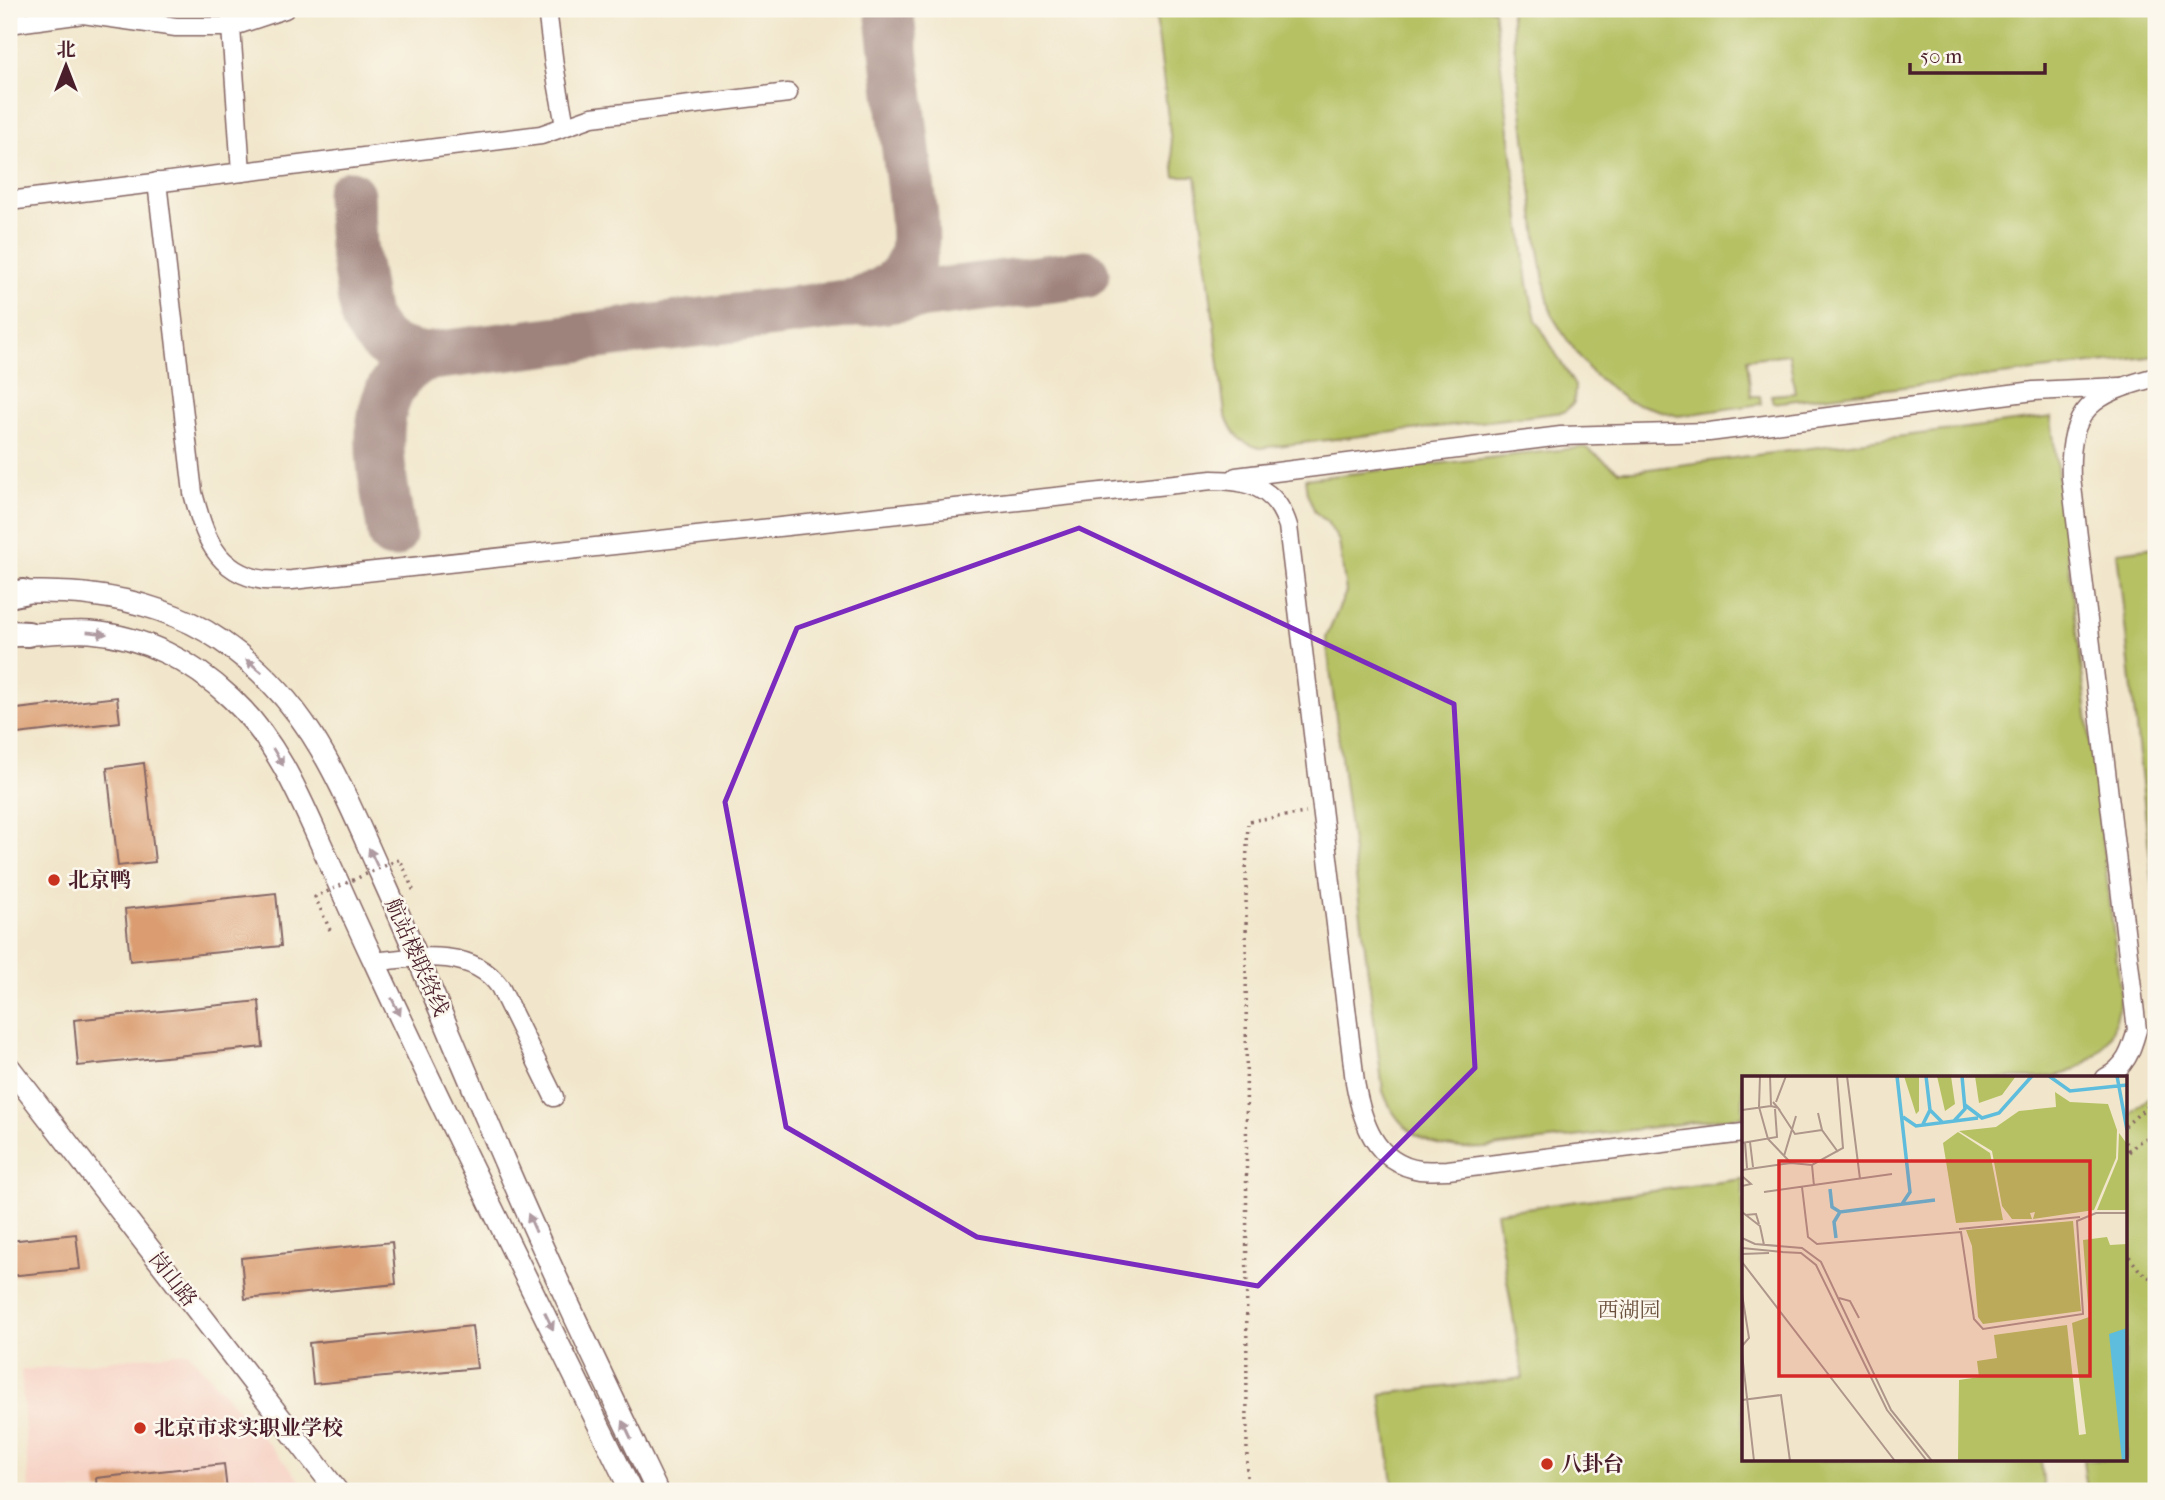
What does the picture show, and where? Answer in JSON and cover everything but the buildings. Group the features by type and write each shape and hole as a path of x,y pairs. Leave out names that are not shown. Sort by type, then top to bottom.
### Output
{"main road":[{"name":"航站楼联络线","path":"13,593 91,594 155,609 183,620 217,638 261,672 290,702 330,763 418,956 562,1292 657,1491"},
{"name":"航站楼联络线","path":"15,634 91,632 149,645 186,664 233,700 258,726 293,782 374,962 631,1491"},
{"name":"岗山路","path":"9,1067 337,1491"}],"lane":[{"path":"9,24 80,11 176,27 231,27 285,9"},
{"path":"547,9 565,126"},
{"path":"231,27 242,172"},
{"path":"9,201 541,135 592,117 788,93"},
{"path":"157,182 193,493 202,528 215,553 236,571 264,580 292,580 1212,480 1561,436 1736,430 2034,391 2120,387 2156,377"},
{"path":"2108,1076 2127,1059 2137,1030 2070,460 2077,422 2097,400 2120,387"},
{"path":"1212,480 1234,480 1258,486 1274,500 1286,517 1357,1093 1368,1132 1374,1142 1388,1158 1397,1163 1421,1170 1448,1170 1742,1133"},
{"path":"374,962 418,956 460,961 481,968 500,988 554,1097"}],"path":[{"path":"1247,1491 1248,821 1324,810"},
{"path":"330,930 315,897 400,859 414,892"},
{"path":"2126,1125 2156,1099"},
{"path":"2127,1151 2156,1133"},
{"path":"2126,1252 2140,1271 2156,1282"}],"highlighted area":[{"path":"1079,528 1454,704 1475,1068 1258,1286 977,1237 786,1127 725,802 797,628"}],"shaded area":[{"name":"北京市求实职业学校","path":"188,1352 305,1486 306,1491 29,1491 21,1370"}],"green space":[{"path":"1155,9 1494,9 1528,284 1536,320 1575,386 1574,403 1564,412 1260,448 1237,437 1225,414 1196,176 1175,176"},
{"path":"1510,9 2156,9 2156,356 1773,403 1771,395 1795,393 1789,354 1747,359 1751,396 1760,396 1761,404 1678,416 1627,401 1591,372 1551,314 1536,231"},
{"path":"2051,417 2120,987 2114,1027 2102,1048 2093,1057 2069,1072 2053,1076 1742,1076 1742,1116 1485,1148 1436,1144 1422,1139 1399,1121 1383,1091 1326,638 1346,592 1339,541 1327,522 1315,512 1307,493 1305,479 1585,447 1619,471"},
{"path":"2156,547 2156,912 2117,552"},
{"path":"2156,1092 2156,1491 2087,1491 2083,1462 2126,1462 2126,1117"},
{"name":"西湖园","path":"1742,1179 1742,1462 2041,1462 2044,1491 1394,1491 1381,1394 1523,1378 1496,1212"}],"taxiway":[{"path":"861,301 887,289 901,277 907,269 915,246 914,216 889,9"},
{"path":"350,195 353,246 365,318 384,343 396,350 424,357 1085,274"},
{"path":"392,534 381,461 382,413 390,391 403,372 424,357"}],"place":[{"name":"北京鸭","path":"54,880"},
{"name":"北京市求实职业学校","path":"140,1428"},
{"name":"八卦台","path":"1547,1464"}]}
